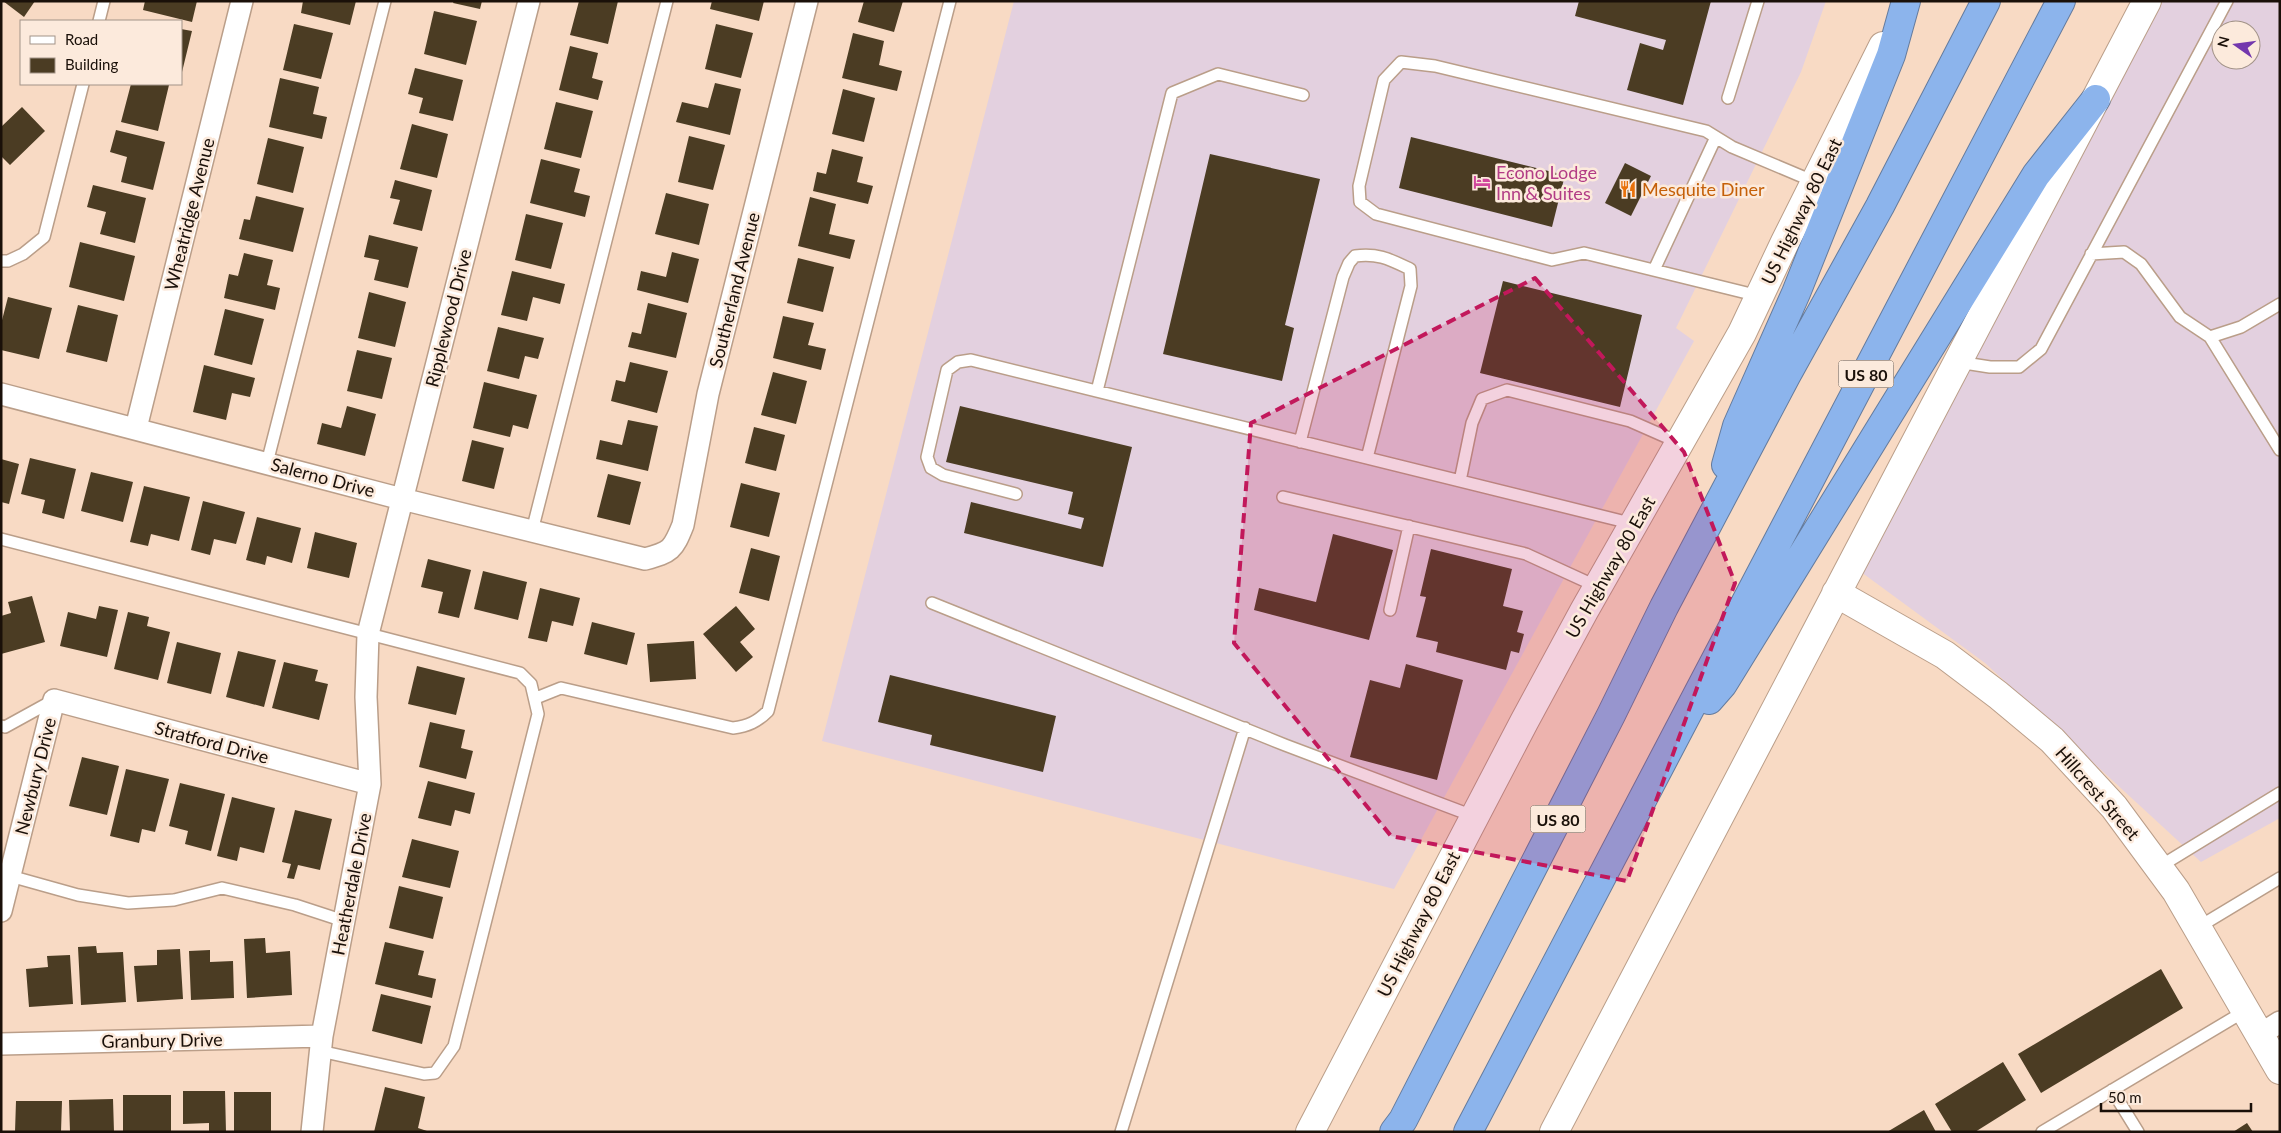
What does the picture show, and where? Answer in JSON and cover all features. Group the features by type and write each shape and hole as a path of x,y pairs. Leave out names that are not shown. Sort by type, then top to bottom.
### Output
{"highway":[{"path":"1711,518 1737,426 1796,293 1890,55 1906,1"},
{"name":"US 80","path":"1398,1128 1711,518 1880,206 1986,1"},
{"name":"US 80","path":"1468,1132 2061,1"},
{"path":"1670,747 1723,684 2036,175 2096,99"}],"main road":[{"name":"US Highway 80 East","path":"1310,1132 1473,816 1598,587 1742,332 1906,1"},
{"path":"1554,1132 2147,1"},
{"name":"Hillcrest Street","path":"1836,593 1945,655 1998,694 2052,740 2114,806 2176,891 2244,1010 2269,1029 2280,1070"}],"street":[{"name":"Wheatridge Avenue","path":"136,428 242,1"},
{"name":"Ripplewood Drive","path":"368,634 529,1"},
{"name":"Southerland Avenue","path":"645,559 668,553 676,544 683,525 708,394 807,1"},
{"name":"Salerno Drive","path":"1,394 402,499 645,559"},
{"name":"Heatherdale Drive","path":"312,1132 321,1044 370,784 366,697 368,634"},
{"name":"Stratford Drive","path":"54,700 370,784"},
{"name":"Newbury Drive","path":"1,911 54,700"},
{"name":"Granbury Drive","path":"1,1044 321,1044"}],"lane":[{"path":"99,20 104,1"},
{"path":"267,463 386,1"},
{"path":"532,531 668,1"},
{"path":"536,698 561,688 733,728 745,727 758,721 768,711 950,1"},
{"path":"1728,98 1758,1"},
{"path":"1958,362 1990,367 2019,366 2041,349 2227,1"},
{"path":"1760,296 1584,254 1552,260 1376,214 1360,202 1359,186 1384,80 1401,62 1435,66 1706,132 1732,147 1815,182"},
{"path":"1097,391 1172,93 1218,74 1303,95"},
{"path":"1,261 8,261 23,254 44,237 83,85"},
{"path":"1654,270 1716,137"},
{"path":"2091,254 2124,252 2141,264 2180,317 2210,337 2280,450"},
{"path":"1300,442 1343,277 1349,263 1355,256 1371,254 1391,260 1410,269 1411,286 1367,458"},
{"path":"2210,337 2241,327 2280,304"},
{"path":"1016,494 944,475 931,468 927,457 947,370 958,362 970,360 1634,524"},
{"path":"1460,481 1472,423 1482,399 1507,390 1630,421 1680,443"},
{"path":"1283,497 1526,554 1598,587"},
{"path":"1390,610 1409,526"},
{"path":"1,539 520,674 532,684 538,714 454,1046 435,1072 424,1074 321,1044"},
{"path":"932,603 1245,728 1473,816"},
{"path":"1,726 5,727 54,700"},
{"path":"1121,1132 1245,728"},
{"path":"2159,867 2280,793"},
{"path":"10,876 78,895 128,903 174,900 222,888 295,905 344,921"},
{"path":"2197,928 2280,878"},
{"path":"2042,1132 2244,1010"},
{"path":"2112,1090 2138,1132"}],"highlighted area":[{"path":"1535,278 1684,452 1735,583 1627,881 1391,836 1234,643 1251,423"}],"shaded area":[{"path":"1014,1 1826,1 1801,72 1676,328 1694,341 1394,889 822,741"},
{"path":"2163,1 2280,1 2280,818 2201,862 1985,663 1861,572"}],"building":[{"path":"3,1 35,1 24,17"},
{"path":"145,1 197,1 192,22 143,10"},
{"path":"303,1 356,1 350,25 301,13"},
{"path":"454,1 482,1 480,9 453,3"},
{"path":"579,1 618,1 608,44 570,35"},
{"path":"712,1 764,1 759,21 710,9"},
{"path":"864,1 903,1 894,32 858,22"},
{"path":"1579,1 1711,1 1683,105 1627,90 1640,43 1663,50 1666,40 1575,16"},
{"path":"434,11 477,21 466,65 424,54"},
{"path":"294,24 333,33 321,79 283,70"},
{"path":"716,24 753,33 741,78 705,69"},
{"path":"182,29 192,31 182,72"},
{"path":"853,33 884,41 879,65 902,71 897,91 842,78"},
{"path":"570,46 598,53 592,78 603,81 598,100 559,90"},
{"path":"415,68 463,80 453,121 419,113 423,98 408,94"},
{"path":"280,78 319,87 313,114 327,117 322,139 269,127"},
{"path":"715,83 741,89 730,135 676,122 682,102 708,108"},
{"path":"131,85 169,85 158,131 121,122"},
{"path":"843,89 875,98 864,142 832,134"},
{"path":"556,102 593,111 581,158 544,149"},
{"path":"22,107 45,131 10,165 1,156 1,127"},
{"path":"412,124 448,134 437,178 400,169"},
{"path":"116,130 165,142 153,190 121,182 127,157 110,152"},
{"path":"689,136 725,145 713,190 678,182"},
{"name":"Econo Lodge Inn & Suites","path":"1411,137 1565,175 1552,227 1399,188"},
{"path":"268,138 304,147 293,193 257,184"},
{"path":"832,149 863,157 857,182 873,186 868,204 813,191 817,172 826,174"},
{"path":"1210,154 1320,179 1285,325 1294,328 1282,381 1163,354"},
{"path":"541,159 580,169 574,192 590,196 585,217 530,203"},
{"name":"Mesquite Diner","path":"1625,163 1651,176 1631,216 1605,203"},
{"path":"395,180 432,190 422,231 393,224 400,200 390,198"},
{"path":"93,185 146,198 135,243 100,234 106,212 87,207"},
{"path":"666,193 709,204 699,245 655,234"},
{"path":"256,196 304,208 293,252 239,239 244,219 250,220"},
{"path":"810,197 836,204 829,234 855,240 850,259 798,246"},
{"path":"526,214 563,223 551,269 515,260"},
{"path":"369,235 418,247 408,288 374,280 379,260 364,257"},
{"path":"80,242 135,256 124,301 69,287"},
{"path":"672,252 699,259 688,303 637,290 641,271 666,277"},
{"path":"244,253 273,260 267,285 280,288 275,310 224,298 229,274 238,276"},
{"path":"798,258 834,267 823,312 787,303"},
{"path":"512,271 565,284 560,304 533,297 527,321 501,315"},
{"path":"1503,281 1642,315 1620,407 1480,373"},
{"path":"369,292 406,302 395,347 358,338"},
{"path":"8,297 52,308 39,359 1,350 1,324"},
{"path":"648,303 687,313 676,358 628,347 632,332 641,334"},
{"path":"78,305 118,315 107,362 66,352"},
{"path":"225,309 264,319 252,365 214,355"},
{"path":"783,316 814,323 808,345 826,349 821,370 773,358"},
{"path":"498,327 544,338 538,359 525,356 519,379 487,371"},
{"path":"357,350 392,358 382,399 347,391"},
{"path":"630,362 668,371 657,413 611,401 616,380 625,382"},
{"path":"204,365 255,378 250,397 232,393 226,420 193,412"},
{"path":"773,372 807,381 796,424 761,415"},
{"path":"484,382 537,395 528,429 513,425 510,437 473,428"},
{"path":"347,406 376,414 365,456 317,444 322,423 341,428"},
{"path":"960,406 1132,447 1103,567 964,533 971,502 1081,529 1084,518 1068,514 1073,492 946,462"},
{"path":"628,420 658,426 648,471 596,459 600,440 622,445"},
{"path":"754,427 785,435 776,471 745,463"},
{"path":"472,440 504,448 494,489 462,481"},
{"path":"30,458 76,469 64,519 42,513 45,500 21,494"},
{"path":"1,459 19,464 9,504 1,502"},
{"path":"91,472 133,482 123,522 81,511"},
{"path":"608,474 641,482 630,525 597,517"},
{"path":"741,483 780,493 769,537 730,527"},
{"path":"144,486 190,497 179,541 151,534 148,546 130,542"},
{"path":"203,501 245,512 236,544 214,539 210,555 191,550"},
{"path":"257,517 301,528 292,563 267,556 265,565 246,560"},
{"path":"315,532 357,543 349,578 307,568"},
{"path":"1333,534 1393,550 1369,640 1254,610 1259,588 1316,602"},
{"path":"751,548 780,556 769,601 739,593"},
{"path":"1431,549 1512,569 1503,606 1523,611 1517,632 1524,634 1519,653 1511,651 1506,670 1436,652 1438,642 1416,637 1426,597 1420,596"},
{"path":"428,559 471,570 459,618 438,613 443,592 421,587"},
{"path":"483,571 527,582 518,620 474,609"},
{"path":"540,588 580,598 573,626 552,621 547,642 528,638"},
{"path":"32,596 45,642 1,654 1,616 11,613 8,602"},
{"path":"99,606 118,610 107,657 60,646 68,612 96,619"},
{"path":"736,606 755,629 740,642 753,657 736,672 703,634"},
{"path":"128,612 149,617 147,626 170,632 158,680 114,669"},
{"path":"592,622 635,633 627,665 584,654"},
{"path":"694,641 696,679 650,682 647,644"},
{"path":"177,642 221,653 211,694 167,683"},
{"path":"238,651 276,660 264,707 226,697"},
{"path":"284,662 318,670 315,681 328,684 319,720 272,708"},
{"path":"1406,664 1463,680 1437,780 1350,757 1370,680 1400,688"},
{"path":"417,666 465,678 456,715 408,704"},
{"path":"890,675 1056,716 1043,772 930,745 932,735 878,722"},
{"path":"430,722 465,730 461,748 473,751 466,779 419,767"},
{"path":"82,757 119,766 107,815 69,806"},
{"path":"126,769 169,779 155,832 142,829 139,843 110,836"},
{"path":"428,781 475,793 470,814 455,810 451,826 418,818"},
{"path":"180,783 225,794 211,851 185,844 188,831 169,826"},
{"path":"232,797 275,808 264,853 240,847 237,861 217,856"},
{"path":"295,810 332,819 320,870 298,865 294,879 287,878 291,864 282,862"},
{"path":"412,839 459,851 450,888 402,877"},
{"path":"399,886 443,897 433,939 389,928"},
{"path":"265,938 266,953 290,951 292,995 247,998 244,939"},
{"path":"385,942 424,951 418,975 436,979 432,998 375,984"},
{"path":"96,946 97,953 123,952 126,1002 81,1005 78,947"},
{"path":"180,949 183,999 137,1002 134,966 157,965 157,950"},
{"path":"210,950 210,962 233,961 234,998 191,1000 189,951"},
{"path":"70,955 73,1004 29,1007 26,969 48,967 47,956"},
{"path":"2161,969 2183,1008 2041,1093 2018,1054"},
{"path":"381,994 431,1006 422,1044 372,1031"},
{"path":"2003,1062 2026,1100 1975,1132 1952,1132 1935,1104"},
{"path":"385,1087 425,1097 418,1128 430,1132 374,1132"},
{"path":"183,1091 225,1091 226,1132 209,1132 209,1123 183,1124"},
{"path":"234,1092 271,1092 271,1132 234,1132"},
{"path":"123,1095 171,1095 171,1132 123,1132"},
{"path":"113,1099 114,1132 70,1132 69,1100"},
{"path":"16,1101 62,1101 61,1132 15,1132"},
{"path":"1924,1110 1936,1132 1887,1132"},
{"path":"2247,1123 2253,1132 2233,1132"}],"place":[{"name":"Econo Lodge Inn & Suites","path":"1482,182"},
{"name":"Mesquite Diner","path":"1628,189"}]}
